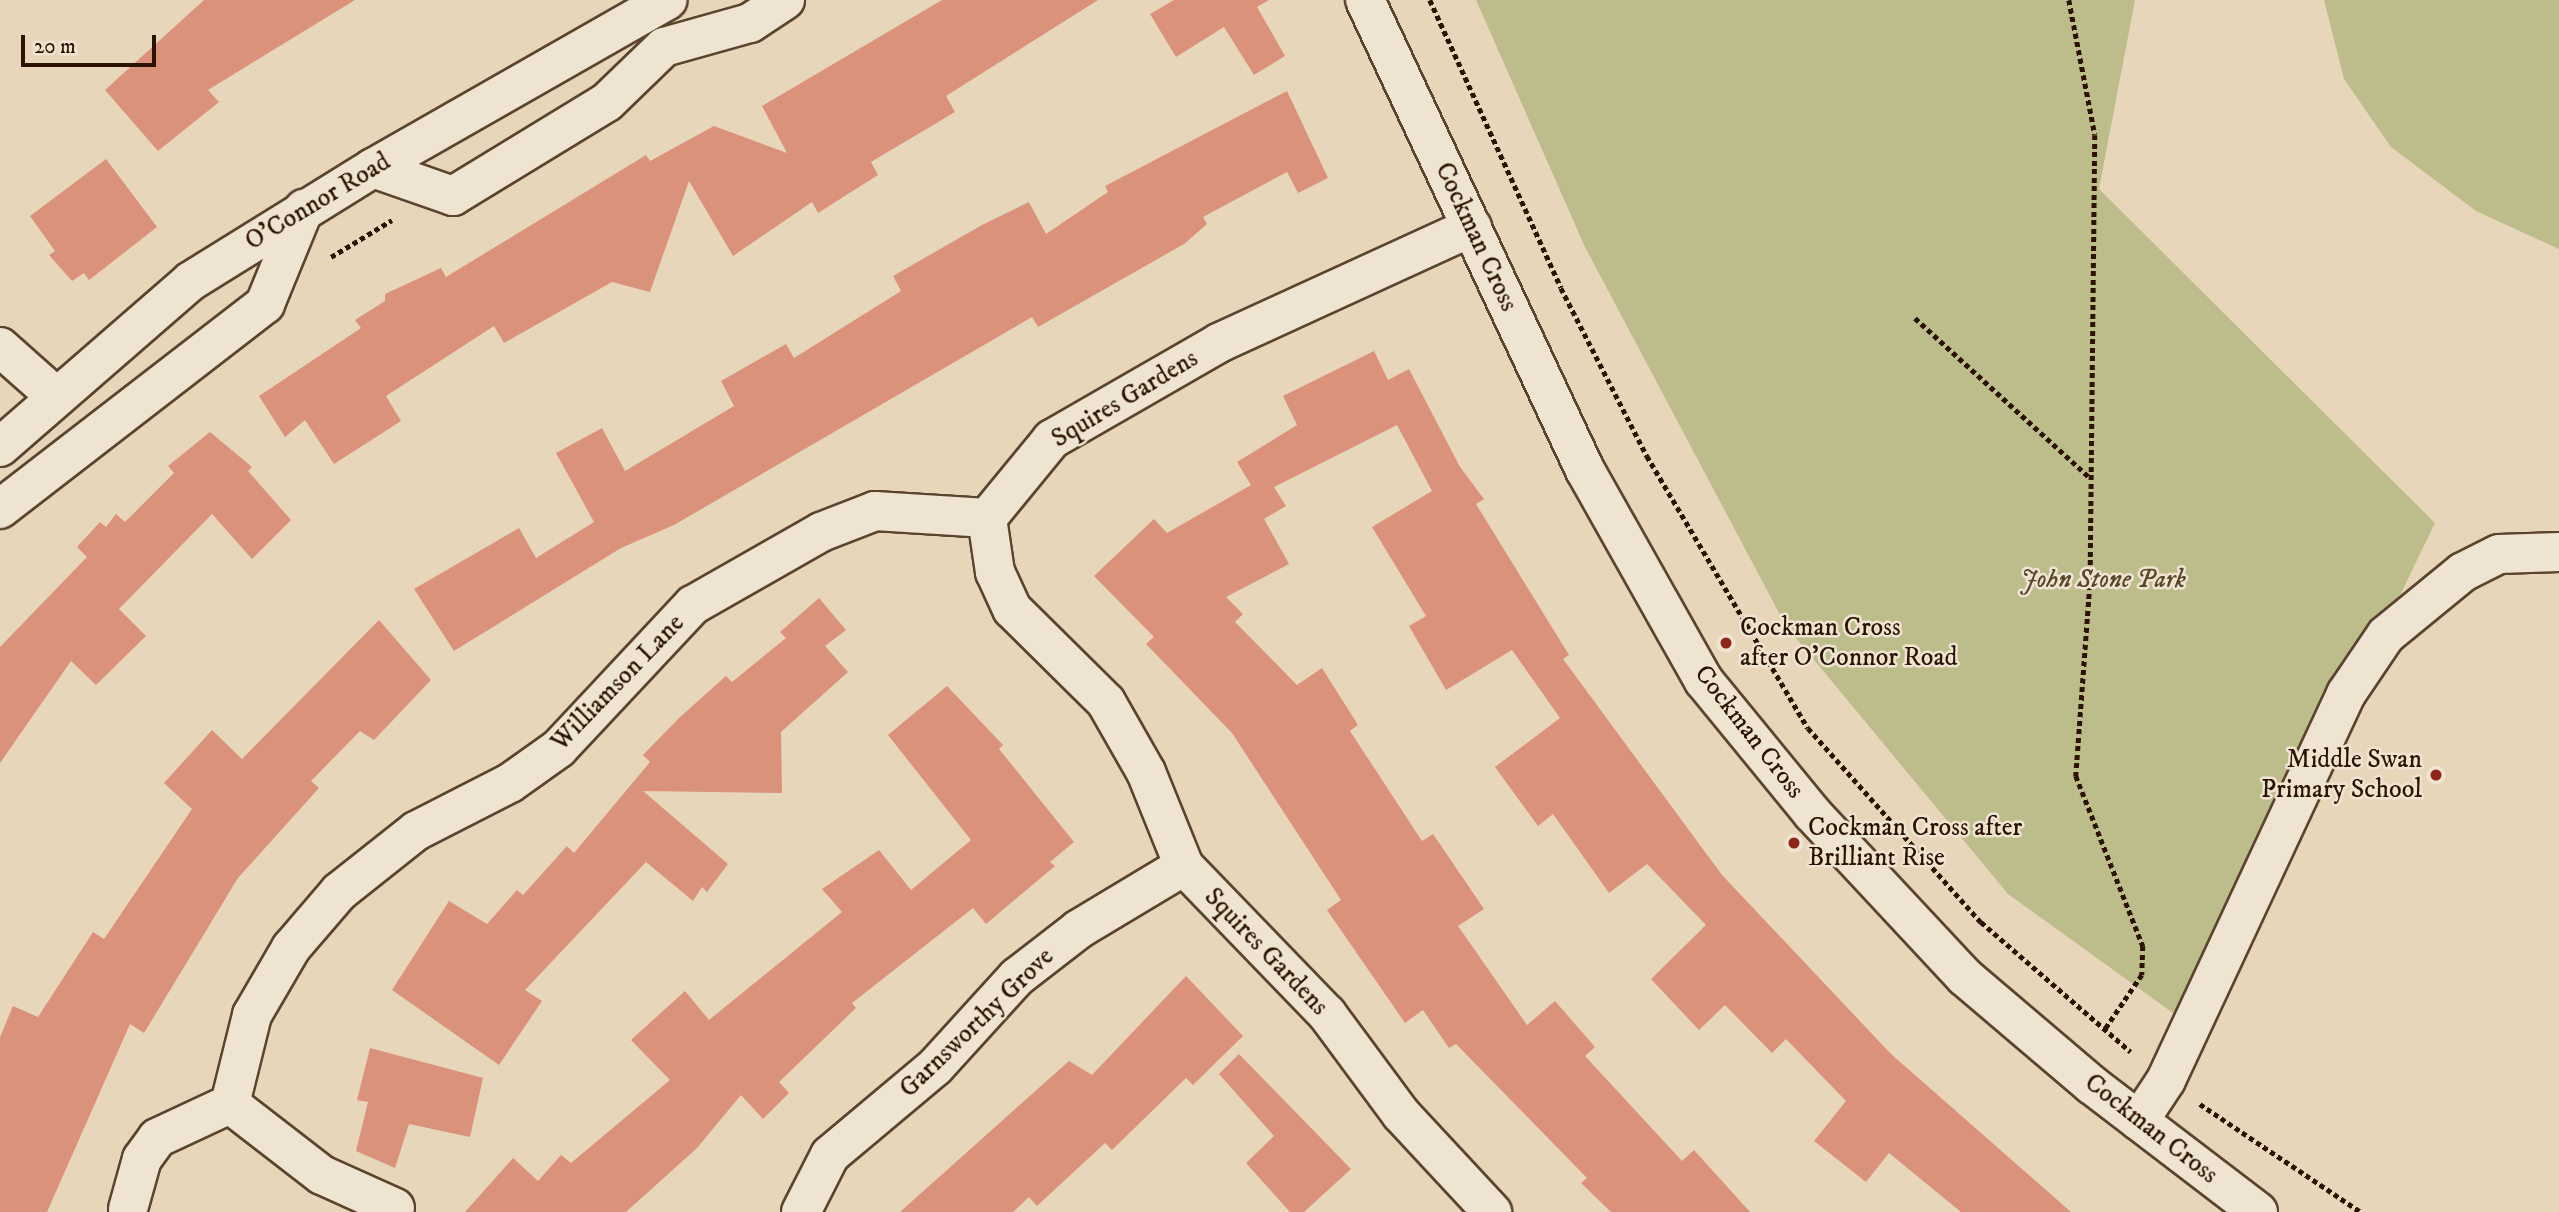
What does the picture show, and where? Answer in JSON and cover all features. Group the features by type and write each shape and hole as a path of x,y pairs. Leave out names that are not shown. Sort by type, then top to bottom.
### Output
{"street":[{"name":"O'Connor Road","path":"0,447 53,394 191,281 373,167 668,0"},
{"path":"373,167 435,193 453,196 480,184 607,102 664,47 750,23 785,0"},
{"name":"Cockman Cross","path":"1365,0 1585,470 1704,681 1812,813 1965,977 2139,1121 2258,1212"},
{"path":"0,509 265,304 304,209"},
{"name":"Squires Gardens","path":"1472,227 1219,342 1052,439 987,518 995,572 1013,609 1106,702 1146,772 1184,866 1328,1014 1401,1114 1492,1212"},
{"path":"0,347 53,394"},
{"name":"Williamson Lane","path":"230,1104 252,1015 291,948 339,892 416,831 510,783 559,748 693,605 821,532 875,511 987,518"},
{"path":"2139,1121 2166,1080 2346,694 2386,635 2463,572 2499,554 2559,552"},
{"name":"Garnsworthy Grove","path":"801,1212 830,1155 935,1068 1017,977 1079,929 1184,866"},
{"path":"128,1209 142,1159 157,1138 176,1126 230,1104 276,1144 322,1175 396,1208"}],"path":[{"path":"1430,0 1561,288 1758,653 1808,728 1895,831 1980,922 2104,1031 2166,1080 2361,1212"},
{"path":"2069,0 2095,135 2090,479 2076,776 2143,946 2142,975 2104,1031"},
{"path":"324,262 435,193"},
{"path":"1915,318 2090,479"}],"green space":[{"name":"John Stone Park","path":"1476,0 2135,0 2099,189 2435,523 2191,1026 2008,894 1786,626 1585,247"},
{"path":"2324,0 2559,0 2559,249 2476,211 2391,147 2344,79"}],"building":[{"path":"204,0 355,0 208,90 219,102 158,151 105,90"},
{"path":"942,0 1098,0 946,96 955,112 871,162 878,175 818,213 812,202 733,256 689,181 650,292 612,282 504,343 494,326 386,396 401,421 334,464 305,420 285,437 259,396 361,328 355,320 385,301 385,294 441,268 446,277 646,155 650,161 714,126 787,153 762,106"},
{"path":"1174,0 1269,0 1257,7 1285,56 1254,75 1224,27 1176,57 1150,14"},
{"path":"1287,91 1328,178 1298,193 1287,172 1203,217 1207,224 1184,244 1038,327 1032,317 674,525 621,548 454,651 414,589 519,528 536,558 594,522 556,453 602,428 625,471 734,406 721,381 786,344 794,358 901,291 893,276 982,225 1029,202 1046,234 1108,192 1105,186"},
{"path":"106,159 157,227 89,280 84,273 72,281 49,255 55,251 30,216"},
{"path":"1374,351 1388,380 1409,369 1460,467 1484,499 1476,504 1569,655 1563,659 1722,875 1891,1054 2071,1212 1961,1212 1889,1153 1866,1182 1814,1141 1846,1101 1786,1039 1772,1053 1725,1005 1699,1030 1651,979 1706,925 1647,864 1609,893 1553,814 1538,826 1495,767 1560,718 1512,650 1446,690 1409,626 1426,616 1372,527 1432,491 1397,425 1274,487 1286,506 1264,519 1289,564 1226,597 1243,614 1235,622 1297,685 1322,668 1358,725 1350,731 1422,841 1433,834 1484,909 1458,926 1527,1025 1555,1001 1595,1047 1585,1056 1682,1161 1694,1150 1750,1212 1611,1212 1581,1183 1587,1178 1456,1044 1449,1048 1423,1010 1405,1023 1327,910 1341,900 1232,733 1146,644 1154,637 1094,576 1154,519 1167,533 1251,485 1237,462 1297,425 1283,396"},
{"path":"210,432 252,467 248,471 291,520 252,559 212,514 119,609 146,636 96,685 71,661 0,763 0,647 87,557 77,547 100,522 106,527 116,514 125,522 174,473 168,466"},
{"path":"819,598 846,630 825,646 848,672 781,732 782,793 643,791 728,864 707,892 702,887 693,901 646,862 525,990 542,1001 499,1065 392,990 449,901 487,924 517,890 523,895 567,846 574,853 650,762 643,755 679,718 726,676 732,682 786,638 780,632"},
{"path":"379,620 431,680 374,740 360,731 311,781 319,788 238,878 144,1033 130,1024 47,1212 0,1212 0,1037 13,1006 38,1017 93,932 104,939 192,809 164,783 212,730 242,759"},
{"path":"947,686 1003,745 999,749 1074,842 1050,862 1055,866 986,924 973,908 852,1003 856,1008 779,1082 789,1093 763,1119 741,1095 697,1148 626,1212 465,1212 513,1158 538,1181 561,1155 571,1163 670,1080 631,1040 685,991 709,1020 842,912 822,889 879,850 911,890 971,840 888,735"},
{"path":"1186,976 1243,1036 1193,1085 1186,1078 1112,1150 1105,1143 1037,1206 1029,1197 1013,1212 900,1212 1069,1061 1092,1075"},
{"path":"370,1048 483,1078 470,1137 409,1124 395,1168 356,1151 368,1102 357,1100"},
{"path":"1239,1054 1351,1169 1304,1212 1290,1212 1246,1163 1274,1136 1219,1074"}],"place":[{"name":"Cockman Cross after O'Connor Road","path":"1726,643"},
{"name":"Middle Swan Primary School","path":"2436,775"},
{"name":"Cockman Cross after Brilliant Rise","path":"1794,843"}]}
